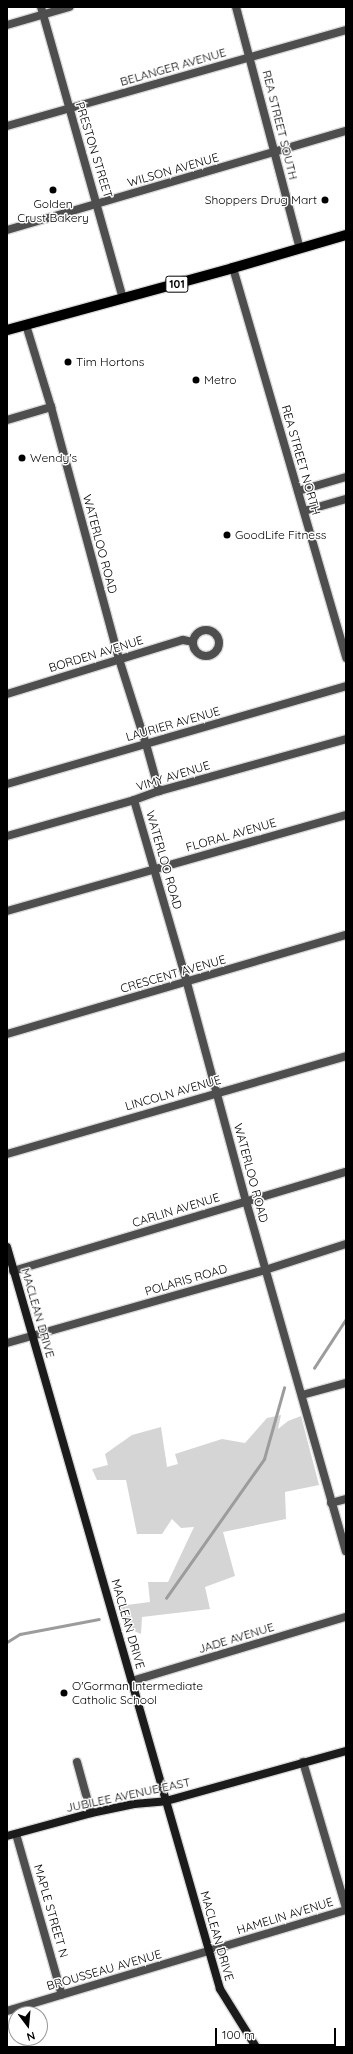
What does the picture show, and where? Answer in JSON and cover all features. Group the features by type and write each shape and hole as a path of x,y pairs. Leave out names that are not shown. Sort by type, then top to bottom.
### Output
{"main road":[{"name":"101","path":"7,330 124,299 346,235"}],"street":[{"path":"7,25 42,11 69,7"},
{"name":"REA STREET SOUTH","path":"236,7 251,57 300,249"},
{"name":"PRESTON STREET","path":"42,11 124,299"},
{"name":"BELANGER AVENUE","path":"7,126 346,30"},
{"name":"WILSON AVENUE","path":"7,230 98,205 346,131"},
{"name":"REA STREET NORTH","path":"233,268 346,658"},
{"name":"WATERLOO ROAD","path":"26,325 51,407 119,659 159,791"},
{"path":"7,420 51,407"},
{"path":"298,491 346,477"},
{"path":"304,511 346,498"},
{"name":"BORDEN AVENUE","path":"7,694 183,640 193,642"},
{"name":"LAURIER AVENUE","path":"7,784 346,686"},
{"name":"VIMY AVENUE","path":"7,836 134,800 159,791 346,739"},
{"name":"WATERLOO ROAD","path":"134,800 187,983 265,1270 346,1551"},
{"name":"FLORAL AVENUE","path":"7,911 346,815"},
{"name":"CRESCENT AVENUE","path":"7,1034 187,983 346,935"},
{"name":"LINCOLN AVENUE","path":"7,1154 216,1092 346,1056"},
{"name":"CARLIN AVENUE","path":"13,1271 346,1172"},
{"name":"POLARIS ROAD","path":"7,1343 265,1270 346,1244"},
{"name":"MACLEAN DRIVE","path":"7,1247 132,1681 208,1952 220,1990 256,2047"},
{"path":"302,1395 346,1383"},
{"path":"332,1503 346,1499"},
{"name":"JADE AVENUE","path":"132,1681 346,1617"},
{"name":"JUBILEE AVENUE EAST","path":"7,1836 91,1813 134,1804 166,1801 346,1751"},
{"path":"77,1762 91,1813"},
{"path":"304,1762 346,1909"},
{"name":"MAPLE STREET N","path":"16,1834 62,1995"},
{"name":"HAMELIN AVENUE","path":"208,1952 346,1909"},
{"name":"BROUSSEAU AVENUE","path":"7,2011 208,1952"}],"shaded area":[{"path":"281,1415 278,1429 288,1421 301,1416 319,1485 285,1492 286,1519 223,1532 235,1576 205,1587 210,1609 142,1617 141,1634 125,1627 119,1606 150,1602 148,1582 168,1582 194,1527 181,1528 172,1519 162,1534 137,1534 126,1480 97,1480 92,1469 108,1465 105,1454 132,1435 161,1427 167,1467 178,1464 175,1454 222,1439 245,1443 267,1418"}],"waterway":[{"path":"314,1368 346,1319"},
{"path":"166,1598 264,1459 284,1388"},
{"path":"7,1642 20,1634 99,1619"}],"place":[{"name":"Golden Crust Bakery","path":"53,190"},
{"name":"Shoppers Drug Mart","path":"325,200"},
{"name":"Tim Hortons","path":"68,362"},
{"name":"Metro","path":"196,380"},
{"name":"Wendy's","path":"22,458"},
{"name":"GoodLife Fitness","path":"227,535"},
{"name":"O'Gorman Intermediate Catholic School","path":"64,1693"}]}
